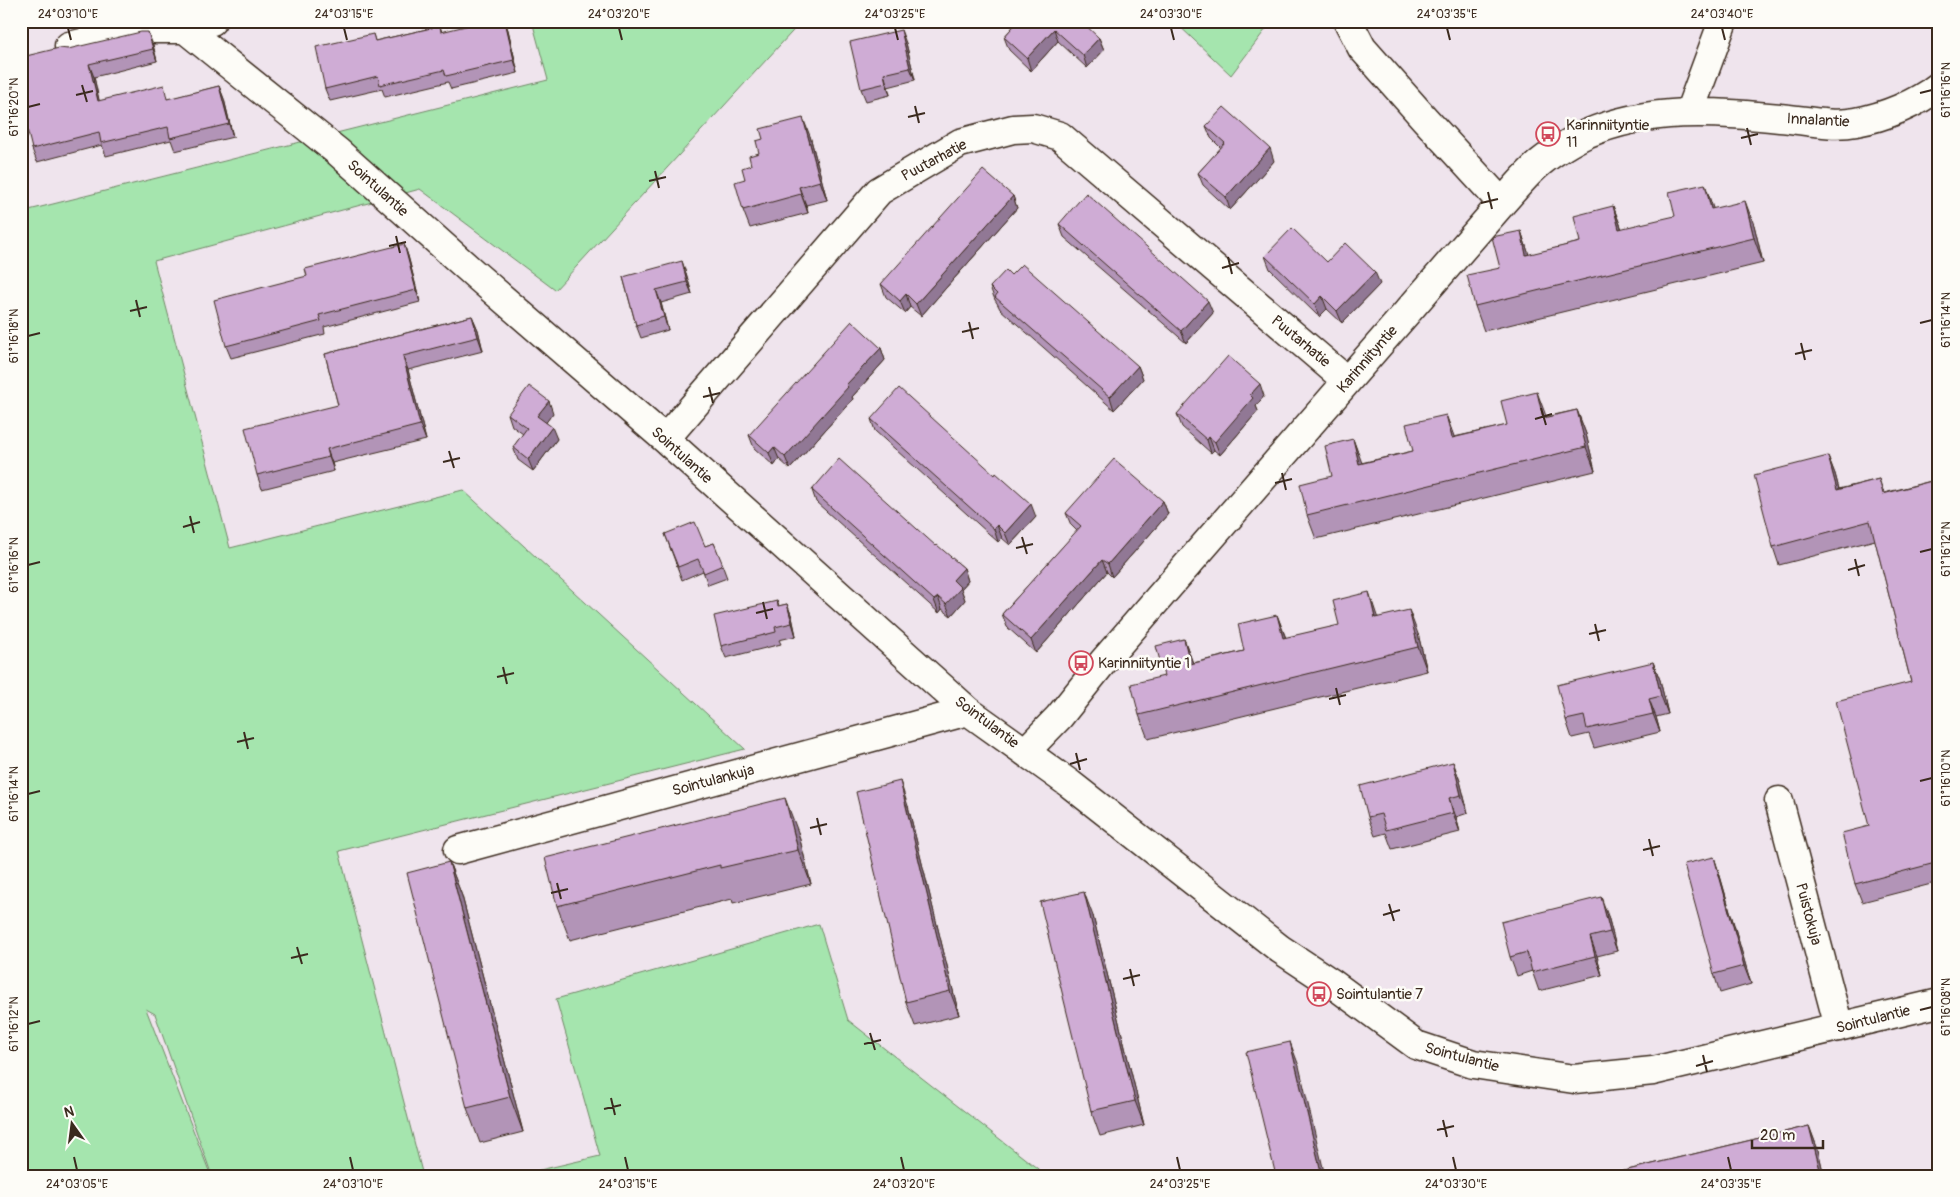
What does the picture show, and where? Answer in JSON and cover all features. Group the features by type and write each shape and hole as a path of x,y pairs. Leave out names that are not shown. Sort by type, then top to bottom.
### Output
{"street":[{"path":"69,46 144,29 212,21"},
{"path":"1348,21 1362,48 1502,203"},
{"path":"1689,112 1723,21"},
{"name":"Sointulantie","path":"180,25 338,152 665,440 968,711 1070,784 1280,949 1333,984 1416,1045 1473,1064 1574,1079 1653,1071 1939,1003"},
{"name":"Innalantie","path":"1689,112 1855,123 1900,108 1939,86"},
{"name":"Karinniityntie","path":"1026,751 1059,717 1103,662 1502,203 1541,162 1585,134 1633,118 1660,113 1689,112"},
{"name":"Puutarhatie","path":"665,440 879,191 960,142 1019,129 1033,128 1060,136 1348,381"},
{"name":"Sointulankuja","path":"458,850 968,711"},
{"name":"Puistokuja","path":"1779,801 1839,1028"}],"green space":[{"path":"532,21 802,21 555,290 420,189 154,261 230,548 463,490 745,749 339,851 423,1176 212,1176 155,1014 146,1009 211,1176 21,1176 21,212 548,80"},
{"path":"1174,21 1272,21 1231,75"},
{"path":"819,924 848,1020 1047,1176 514,1176 600,1156 556,999"}],"building":[{"path":"486,21 505,21 514,60 446,76 444,70 380,85 378,76 325,89 316,47 373,34 375,41 440,26 441,32"},
{"path":"1018,21 1081,21 1099,38 1083,55 1054,29 1027,58 1004,37"},
{"path":"901,30 910,68 884,74 886,83 861,89 850,42"},
{"path":"148,32 153,49 89,64 98,101 164,85 167,99 219,86 229,124 170,138 168,127 101,143 99,132 32,149 21,104 21,56 59,48 68,49"},
{"path":"1224,107 1270,148 1226,197 1198,173 1225,143 1206,126"},
{"path":"803,118 820,181 799,187 801,194 743,210 735,182 745,179 742,168 751,165 749,156 759,153 756,141 763,139 760,129"},
{"path":"983,170 1013,196 916,304 906,294 900,301 881,284"},
{"path":"1705,184 1711,209 1745,201 1754,238 1475,306 1467,275 1500,268 1492,237 1521,231 1526,255 1580,242 1574,216 1613,206 1619,229 1675,216 1669,192"},
{"path":"1086,193 1208,301 1181,331 1059,224"},
{"path":"1292,228 1327,262 1345,243 1375,272 1337,311 1322,296 1315,304 1265,256"},
{"path":"404,244 416,290 319,315 321,321 226,346 214,300 307,276 305,269"},
{"path":"682,261 687,282 656,290 664,317 636,325 623,277"},
{"path":"1022,264 1138,366 1110,397 995,297 997,294 990,287 1006,270 1011,275"},
{"path":"472,316 478,337 403,356 420,425 327,449 329,457 257,475 245,428 338,405 325,354"},
{"path":"852,321 881,348 846,385 848,387 785,457 774,447 769,453 749,435"},
{"path":"1228,356 1260,384 1250,395 1253,398 1215,442 1209,437 1207,440 1177,414"},
{"path":"529,386 549,401 537,416 552,427 528,459 513,447 527,428 508,414"},
{"path":"899,388 995,475 996,473 1031,504 1005,533 997,525 994,529 871,419"},
{"path":"1537,392 1543,418 1577,410 1586,447 1307,515 1300,484 1332,476 1325,446 1353,439 1359,464 1413,451 1406,424 1446,415 1452,438 1507,425 1501,401"},
{"path":"1828,456 1837,490 1879,479 1883,494 1939,479 1939,862 1855,884 1842,833 1869,826 1836,701 1911,682 1870,521 1773,547 1754,475"},
{"path":"839,459 936,546 964,568 953,580 961,588 946,604 938,597 934,600 812,490"},
{"path":"1114,459 1163,501 1108,564 1102,560 1031,640 1002,614 1081,526 1066,513"},
{"path":"695,522 705,546 714,543 723,565 704,573 698,559 678,567 665,534"},
{"path":"1369,592 1375,618 1409,610 1418,647 1139,715 1131,684 1164,676 1156,646 1184,639 1190,664 1244,651 1238,624 1277,615 1283,638 1339,625 1333,601"},
{"path":"777,601 778,606 787,604 792,623 775,627 776,632 721,646 714,616"},
{"path":"1653,662 1661,696 1649,699 1653,714 1587,729 1584,716 1566,720 1557,685"},
{"path":"1453,762 1461,795 1449,798 1453,813 1386,830 1381,814 1368,817 1360,786"},
{"path":"900,781 950,991 906,1002 856,792"},
{"path":"785,798 798,850 720,868 720,865 557,906 545,858"},
{"path":"1714,857 1744,966 1714,974 1684,864"},
{"path":"449,862 510,1097 467,1108 407,873"},
{"path":"1084,892 1135,1101 1091,1111 1040,902"},
{"path":"1601,897 1610,932 1590,937 1595,956 1532,972 1527,952 1510,957 1501,922"},
{"path":"1290,1042 1322,1176 1276,1176 1246,1052"},
{"path":"1809,1126 1820,1170 1794,1176 1603,1176"},
{"path":"1477,1172 1478,1176 1461,1176"}],"place":[{"name":"Karinniityntie 11","path":"1548,134"},
{"name":"Karinniityntie 1","path":"1081,663"},
{"name":"Sointulantie 7","path":"1319,994"}]}
